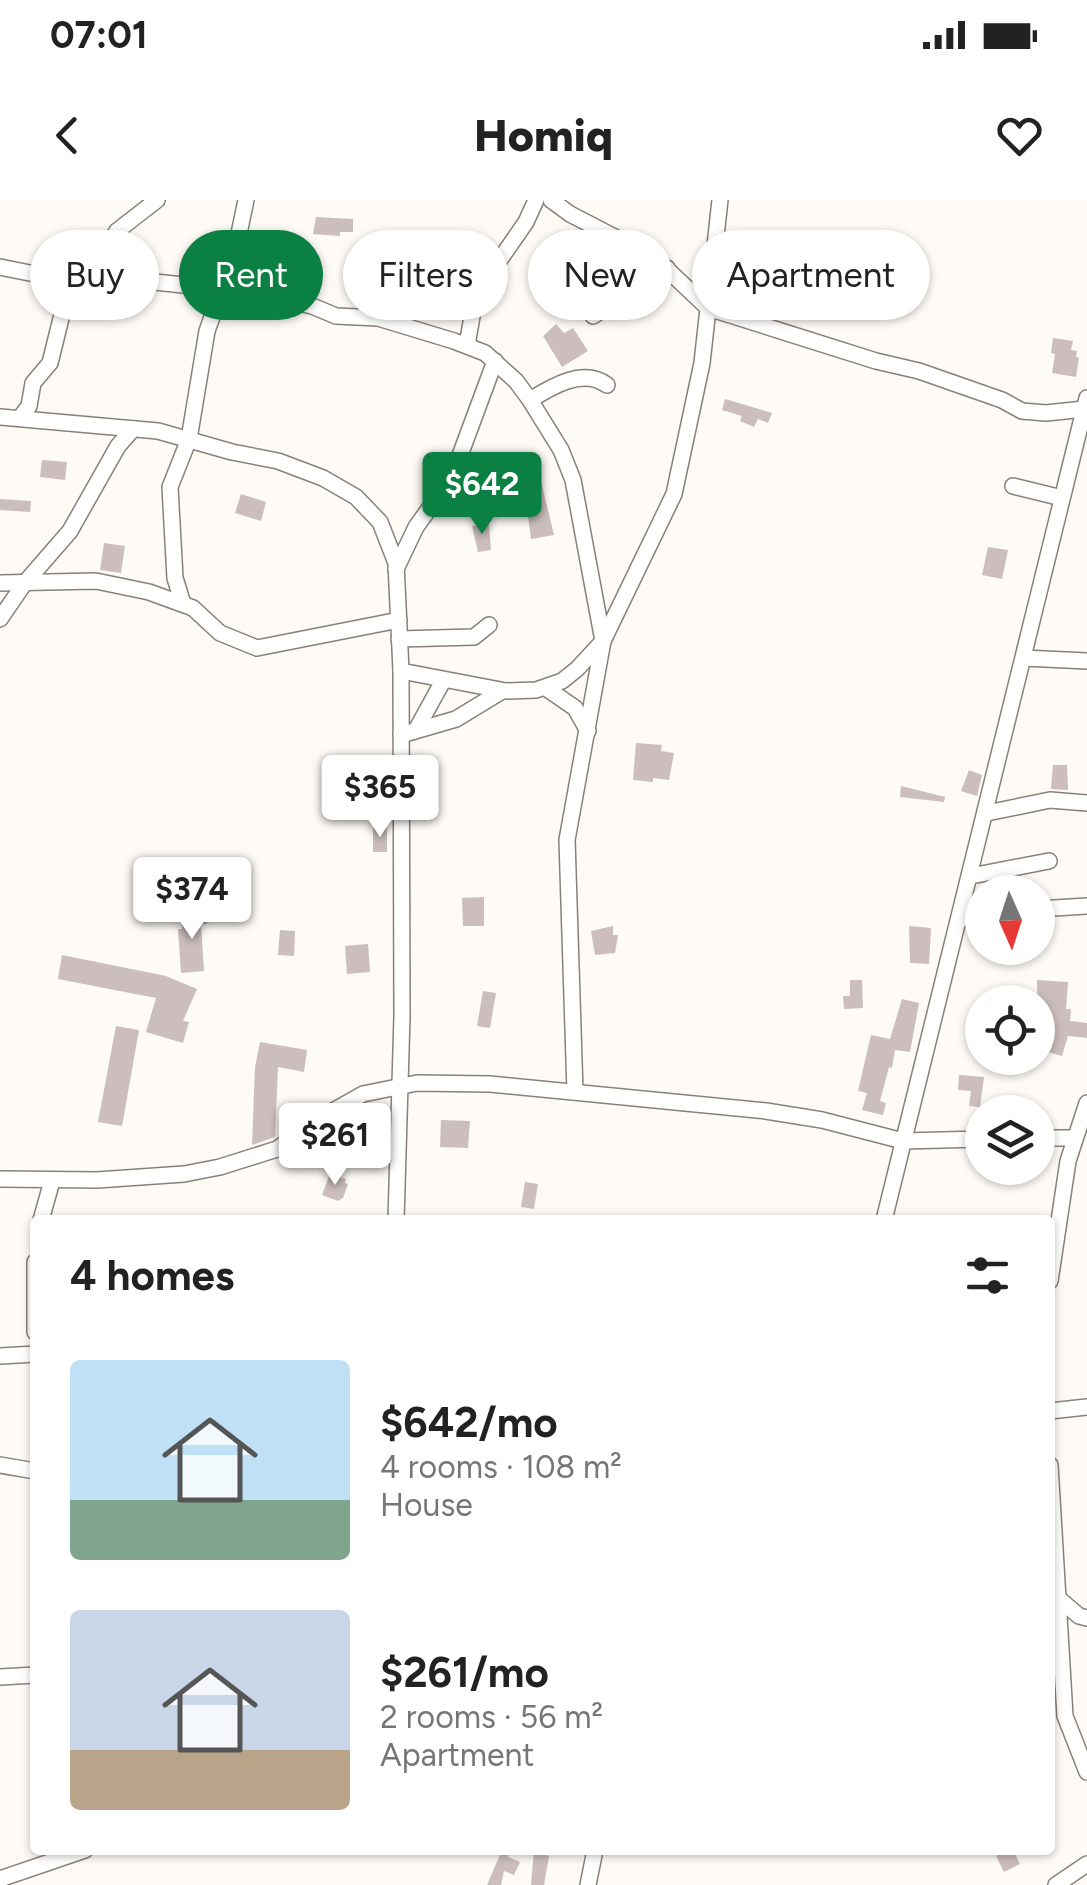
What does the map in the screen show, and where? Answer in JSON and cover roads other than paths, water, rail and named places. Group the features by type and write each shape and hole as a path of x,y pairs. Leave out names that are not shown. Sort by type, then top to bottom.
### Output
{"street":[{"path":"119,230 157,200"},
{"path":"240,230 246,200"},
{"path":"467,345 476,294 526,222 536,200"},
{"path":"551,200 602,230"},
{"path":"717,230 720,200"},
{"path":"0,267 30,275"},
{"path":"672,273 692,292"},
{"path":"323,311 336,316 378,318 467,345 495,362 530,400 561,450 573,480 603,641 567,840 575,1092"},
{"path":"20,418 29,406 33,383 50,363 61,320"},
{"path":"184,604 176,586 169,508 173,476 190,439 210,320"},
{"path":"401,671 502,691 546,688 578,669 603,641 674,494 697,391 706,320"},
{"path":"746,320 919,371 1002,400 1022,412 1046,413 1086,401"},
{"path":"396,569 416,528 452,478 495,362"},
{"path":"530,400 574,379 596,379 607,385"},
{"path":"971,875 1086,401"},
{"path":"0,417 158,431 299,467 356,497 380,522 396,569 408,733 396,1215"},
{"path":"0,619 70,530 118,446 133,429"},
{"path":"1013,486 1062,498"},
{"path":"0,583 96,581 149,592 184,604 220,633 257,648 398,620"},
{"path":"400,639 474,637 489,625"},
{"path":"1024,658 1087,661"},
{"path":"408,733 444,681"},
{"path":"546,688 575,708 588,731"},
{"path":"408,733 456,718 502,691"},
{"path":"987,813 1050,800 1087,803"},
{"path":"977,875 1049,862"},
{"path":"885,1215 965,899"},
{"path":"1055,908 1087,906"},
{"path":"960,919 965,918"},
{"path":"0,1179 52,1181 184,1174 220,1167 277,1149 316,1120 363,1094 401,1084 444,1082 784,1114 904,1141 965,1139"},
{"path":"1055,1248 1068,1161 1087,1102"},
{"path":"1055,1138 1075,1138"},
{"path":"1068,1161 1087,1165"},
{"path":"42,1215 52,1181"},
{"path":"0,1356 30,1354"},
{"path":"1055,1410 1087,1407"},
{"path":"0,1465 30,1470"},
{"path":"1055,1548 1056,1692 1087,1772"},
{"path":"1058,1598 1087,1618"},
{"path":"0,1677 30,1675"},
{"path":"0,1878 70,1855"},
{"path":"588,1885 593,1855"},
{"path":"1056,1885 1087,1864"}]}
